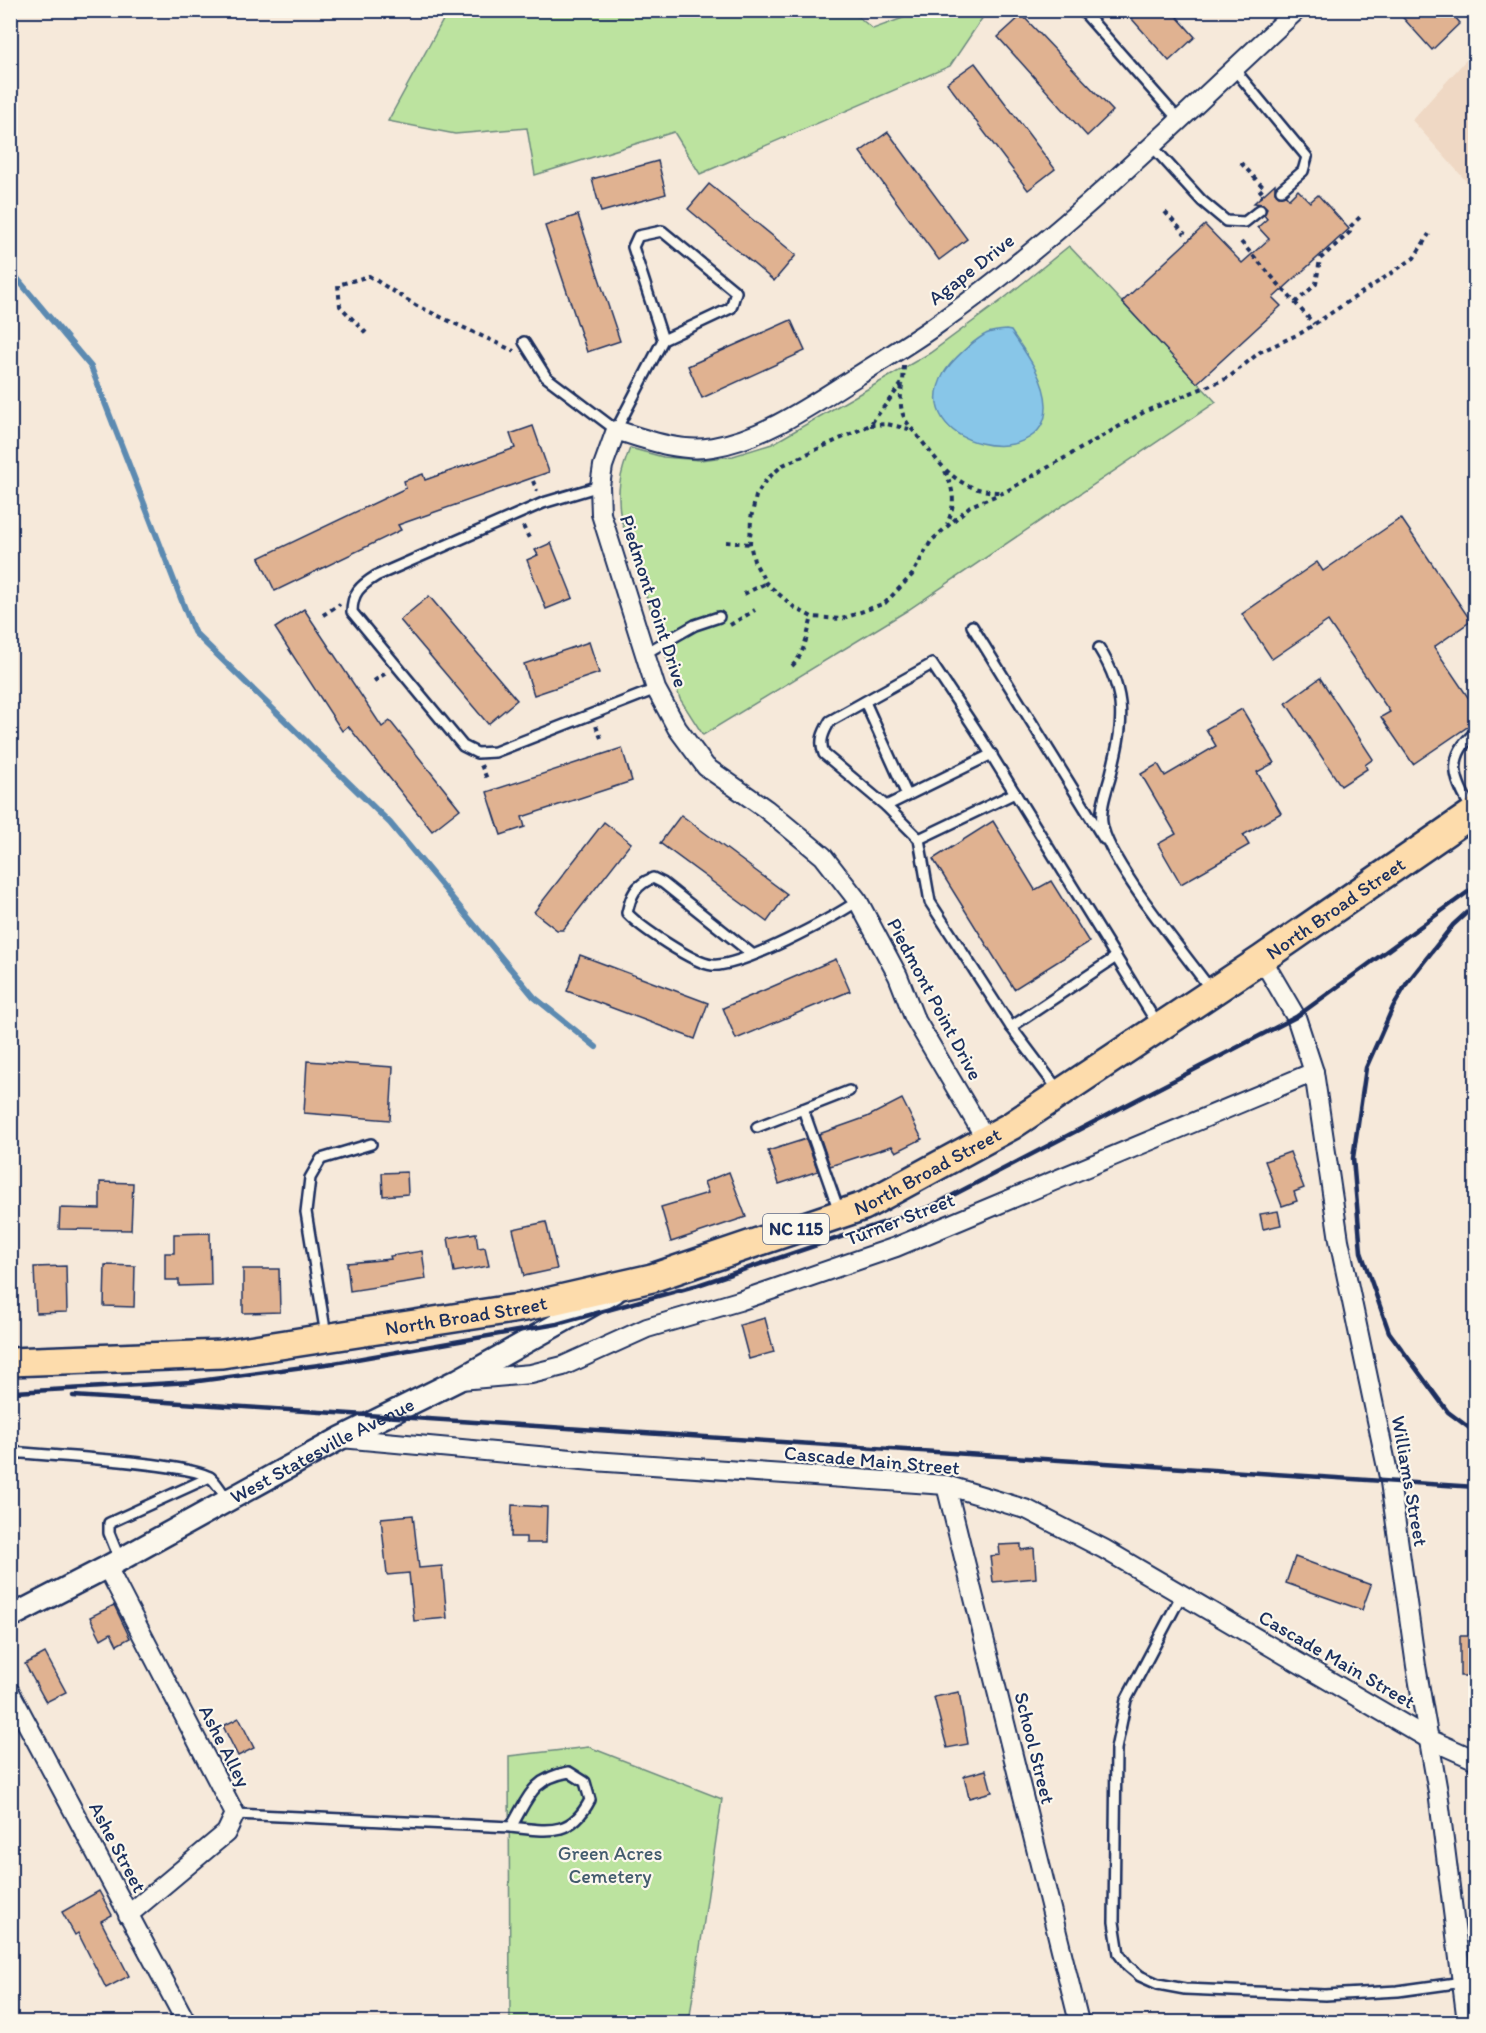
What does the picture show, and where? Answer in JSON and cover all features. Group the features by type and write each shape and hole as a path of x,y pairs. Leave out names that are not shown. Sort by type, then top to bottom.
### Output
{"main road":[{"name":"North Broad Street","path":"10,1362 222,1354 525,1307 633,1282 864,1206 987,1141 1262,959 1475,812"}],"street":[{"name":"Agape Drive","path":"616,430 652,442 686,448 713,447 759,433 830,393 939,323 1033,250 1179,120 1297,10"},
{"name":"Piedmont Point Drive","path":"616,430 606,456 600,486 602,514 644,655 656,689 676,728 706,767 766,809 823,856 858,901 898,976 914,1017 987,1141"},
{"name":"Williams Street","path":"1262,959 1296,1017 1314,1072 1339,1240 1390,1482 1429,1739 1467,2022"},
{"name":"Turner Street","path":"458,1380 531,1374 562,1366 647,1328 740,1301 896,1247 1314,1072"},
{"name":"West Statesville Avenue","path":"10,1617 113,1564 341,1438 458,1380 633,1282"},
{"name":"Cascade Main Street","path":"341,1438 593,1461 946,1485 1028,1510 1104,1549 1429,1739 1476,1760"},
{"name":"School Street","path":"946,1485 1080,2022"},
{"name":"Ashe Alley","path":"113,1564 235,1814 226,1833 128,1916"},
{"name":"Ashe Street","path":"10,1692 186,2022"}],"lane":[{"path":"1082,10 1179,120"},
{"path":"1234,69 1307,158 1303,171 1281,190"},
{"path":"1151,145 1196,195 1226,221 1245,222 1260,210"},
{"path":"524,342 546,377 616,430 663,340 731,308 736,292 662,231 638,237 633,247 663,340"},
{"path":"600,486 543,503 375,576 359,587 352,601 352,612 463,746 477,753 495,752 656,689"},
{"path":"644,655 695,625 719,616"},
{"path":"972,626 1113,854 1213,992"},
{"path":"1099,648 1114,672 1120,699 1121,727 1105,795 1102,823 1113,854"},
{"path":"1061,1093 1011,1027 930,902 919,839 886,806 824,754 820,746 822,736 830,721 932,664 992,754 1160,1027"},
{"path":"865,702 907,795"},
{"path":"1475,812 1457,785 1455,762 1465,741 1476,732"},
{"path":"886,806 992,754"},
{"path":"919,839 1015,793"},
{"path":"752,954 663,883 653,878 642,883 631,894 627,913 641,928 709,965 729,963 752,954 823,923 858,901"},
{"path":"1011,1027 1116,957"},
{"path":"757,1127 849,1091"},
{"path":"803,1109 840,1214"},
{"path":"326,1338 306,1212 310,1178 321,1159 371,1144"},
{"path":"10,1452 117,1461 186,1471 210,1478 228,1501"},
{"path":"113,1564 109,1523 210,1478"},
{"path":"1182,1594 1126,1700 1116,1749 1114,1922 1119,1954 1140,1976 1158,1984 1197,1990 1325,1995 1398,1991 1463,1982"},
{"path":"235,1814 512,1827 548,1831 568,1827 583,1812 590,1800 585,1782 569,1772 549,1776 536,1786 512,1827"}],"path":[{"path":"1241,163 1264,188 1258,193 1262,198"},
{"path":"1165,212 1185,234"},
{"path":"1295,303 1316,284 1320,259 1350,232 1351,226 1362,215"},
{"path":"910,430 888,424 870,424 783,465 766,480 756,496 751,518 750,544 754,561 766,583 795,608 812,617 842,619 885,603 912,575 931,541 970,506 1005,492 1146,411 1228,378 1260,352 1301,333 1414,258 1429,234"},
{"path":"1241,242 1314,325"},
{"path":"366,333 340,306 338,285 369,276 417,306 536,361"},
{"path":"904,365 900,405 910,430 944,471 954,497 952,512 946,526"},
{"path":"870,424 903,382"},
{"path":"944,471 976,489 1005,492"},
{"path":"726,542 750,544"},
{"path":"744,594 766,583"},
{"path":"725,628 755,610"},
{"path":"792,666 799,660 812,617"}],"shaded area":[{"path":"1475,50 1475,191 1412,120"}],"green space":[{"path":"850,10 873,29 922,11 987,11 950,66 700,174 674,132 535,175 527,128 455,134 388,121 448,11"},
{"path":"1069,246 1216,402 908,610 703,735 680,699 621,519 620,483 630,448 663,457 700,460 733,456 772,444 930,353 1002,300"},
{"name":"Green Acres Cemetery","path":"589,1747 722,1799 689,2022 510,2022 509,1756"}],"water":[{"path":"1011,331 1042,385 1046,405 1041,427 1025,440 1004,445 980,443 959,434 943,419 937,398 944,373 957,357 984,335"}],"building":[{"path":"1124,10 1171,10 1195,37 1169,61"},
{"path":"1396,10 1449,10 1460,23 1432,50"},
{"path":"1022,15 1113,111 1087,136 998,37"},
{"path":"975,63 1055,169 1028,190 947,83"},
{"path":"888,132 967,239 939,260 860,152"},
{"path":"658,161 666,194 601,212 592,179"},
{"path":"709,184 796,255 774,281 688,209"},
{"path":"1275,184 1275,192 1279,196 1286,195 1289,199 1298,190 1310,202 1318,195 1349,229 1273,298 1281,306 1197,383 1122,302 1205,225 1242,263 1269,239 1258,227 1267,219 1264,215 1267,208 1263,204 1254,203"},
{"path":"578,215 620,341 587,352 545,226"},
{"path":"791,320 805,351 702,398 688,366"},
{"path":"533,426 549,472 398,525 401,530 275,591 259,558 406,488 404,481 423,474 425,480 515,448 510,434"},
{"path":"1401,518 1471,621 1434,647 1476,709 1476,721 1413,764 1381,717 1390,712 1328,621 1272,659 1242,614 1317,562 1323,571"},
{"path":"551,543 573,598 546,609 527,560 538,555 535,550"},
{"path":"429,596 517,700 488,724 400,620"},
{"path":"304,609 382,727 390,721 460,809 432,831 348,726 342,731 275,628"},
{"path":"589,642 599,673 534,695 524,664"},
{"path":"1320,678 1373,759 1365,765 1367,769 1341,786 1286,703"},
{"path":"1242,709 1274,763 1257,772 1281,813 1243,835 1249,845 1181,884 1158,844 1176,834 1141,774 1158,764 1165,776 1216,746 1206,729"},
{"path":"622,748 632,781 522,817 525,827 501,835 487,792"},
{"path":"681,815 787,894 767,922 660,843"},
{"path":"993,821 1035,890 1051,881 1089,942 1014,989 933,859"},
{"path":"604,822 631,843 563,930 557,930 534,912"},
{"path":"580,955 708,1003 695,1039 567,991"},
{"path":"836,959 850,991 736,1039 723,1008"},
{"path":"307,1061 393,1067 390,1120 304,1113"},
{"path":"902,1099 922,1139 896,1152 892,1146 830,1166 819,1134 867,1117"},
{"path":"806,1139 818,1171 779,1184 768,1151"},
{"path":"1290,1152 1304,1188 1294,1192 1297,1201 1282,1206 1265,1161"},
{"path":"407,1172 408,1194 383,1196 382,1173"},
{"path":"729,1172 746,1217 671,1242 661,1207 708,1193 704,1182"},
{"path":"100,1182 133,1183 131,1230 59,1229 60,1208 100,1209"},
{"path":"1278,1211 1281,1225 1263,1229 1260,1214"},
{"path":"546,1222 557,1269 524,1276 513,1229"},
{"path":"210,1233 211,1285 179,1286 179,1280 165,1280 165,1253 174,1253 174,1234"},
{"path":"476,1233 478,1248 485,1247 489,1266 454,1272 448,1238"},
{"path":"422,1251 426,1279 350,1291 347,1263 391,1259 390,1256"},
{"path":"105,1265 135,1266 134,1307 104,1306"},
{"path":"66,1266 67,1312 36,1313 34,1267"},
{"path":"243,1269 279,1269 280,1312 243,1313"},
{"path":"765,1318 774,1352 749,1359 740,1325"},
{"path":"512,1505 547,1507 546,1543 526,1543 526,1537 511,1537"},
{"path":"413,1515 419,1568 442,1566 447,1618 414,1621 409,1573 387,1575 381,1518"},
{"path":"1021,1544 1021,1550 1034,1548 1036,1578 993,1582 990,1556 1000,1555 999,1545"},
{"path":"1295,1557 1371,1585 1362,1610 1286,1583"},
{"path":"114,1605 130,1638 117,1645 111,1633 101,1639 90,1617"},
{"path":"1460,1636 1476,1636 1476,1676 1460,1676"},
{"path":"45,1653 66,1692 46,1702 25,1664"},
{"path":"959,1692 968,1744 947,1748 934,1697"},
{"path":"239,1718 254,1748 238,1756 223,1726"},
{"path":"986,1770 992,1792 969,1798 964,1776"},
{"path":"99,1891 112,1915 101,1921 129,1976 106,1988 78,1933 75,1935 62,1912"}],"waterway":[{"path":"10,270 91,367 194,632 390,823 534,997 596,1047"}],"railway":[{"path":"15,1392 191,1382 334,1363 557,1324 698,1285 930,1207 1296,1017 1476,886"},
{"path":"1476,904 1453,925 1407,983 1393,1007 1366,1068 1353,1158 1361,1252 1389,1332 1448,1412 1476,1433"},
{"path":"73,1396 1476,1487"}]}
